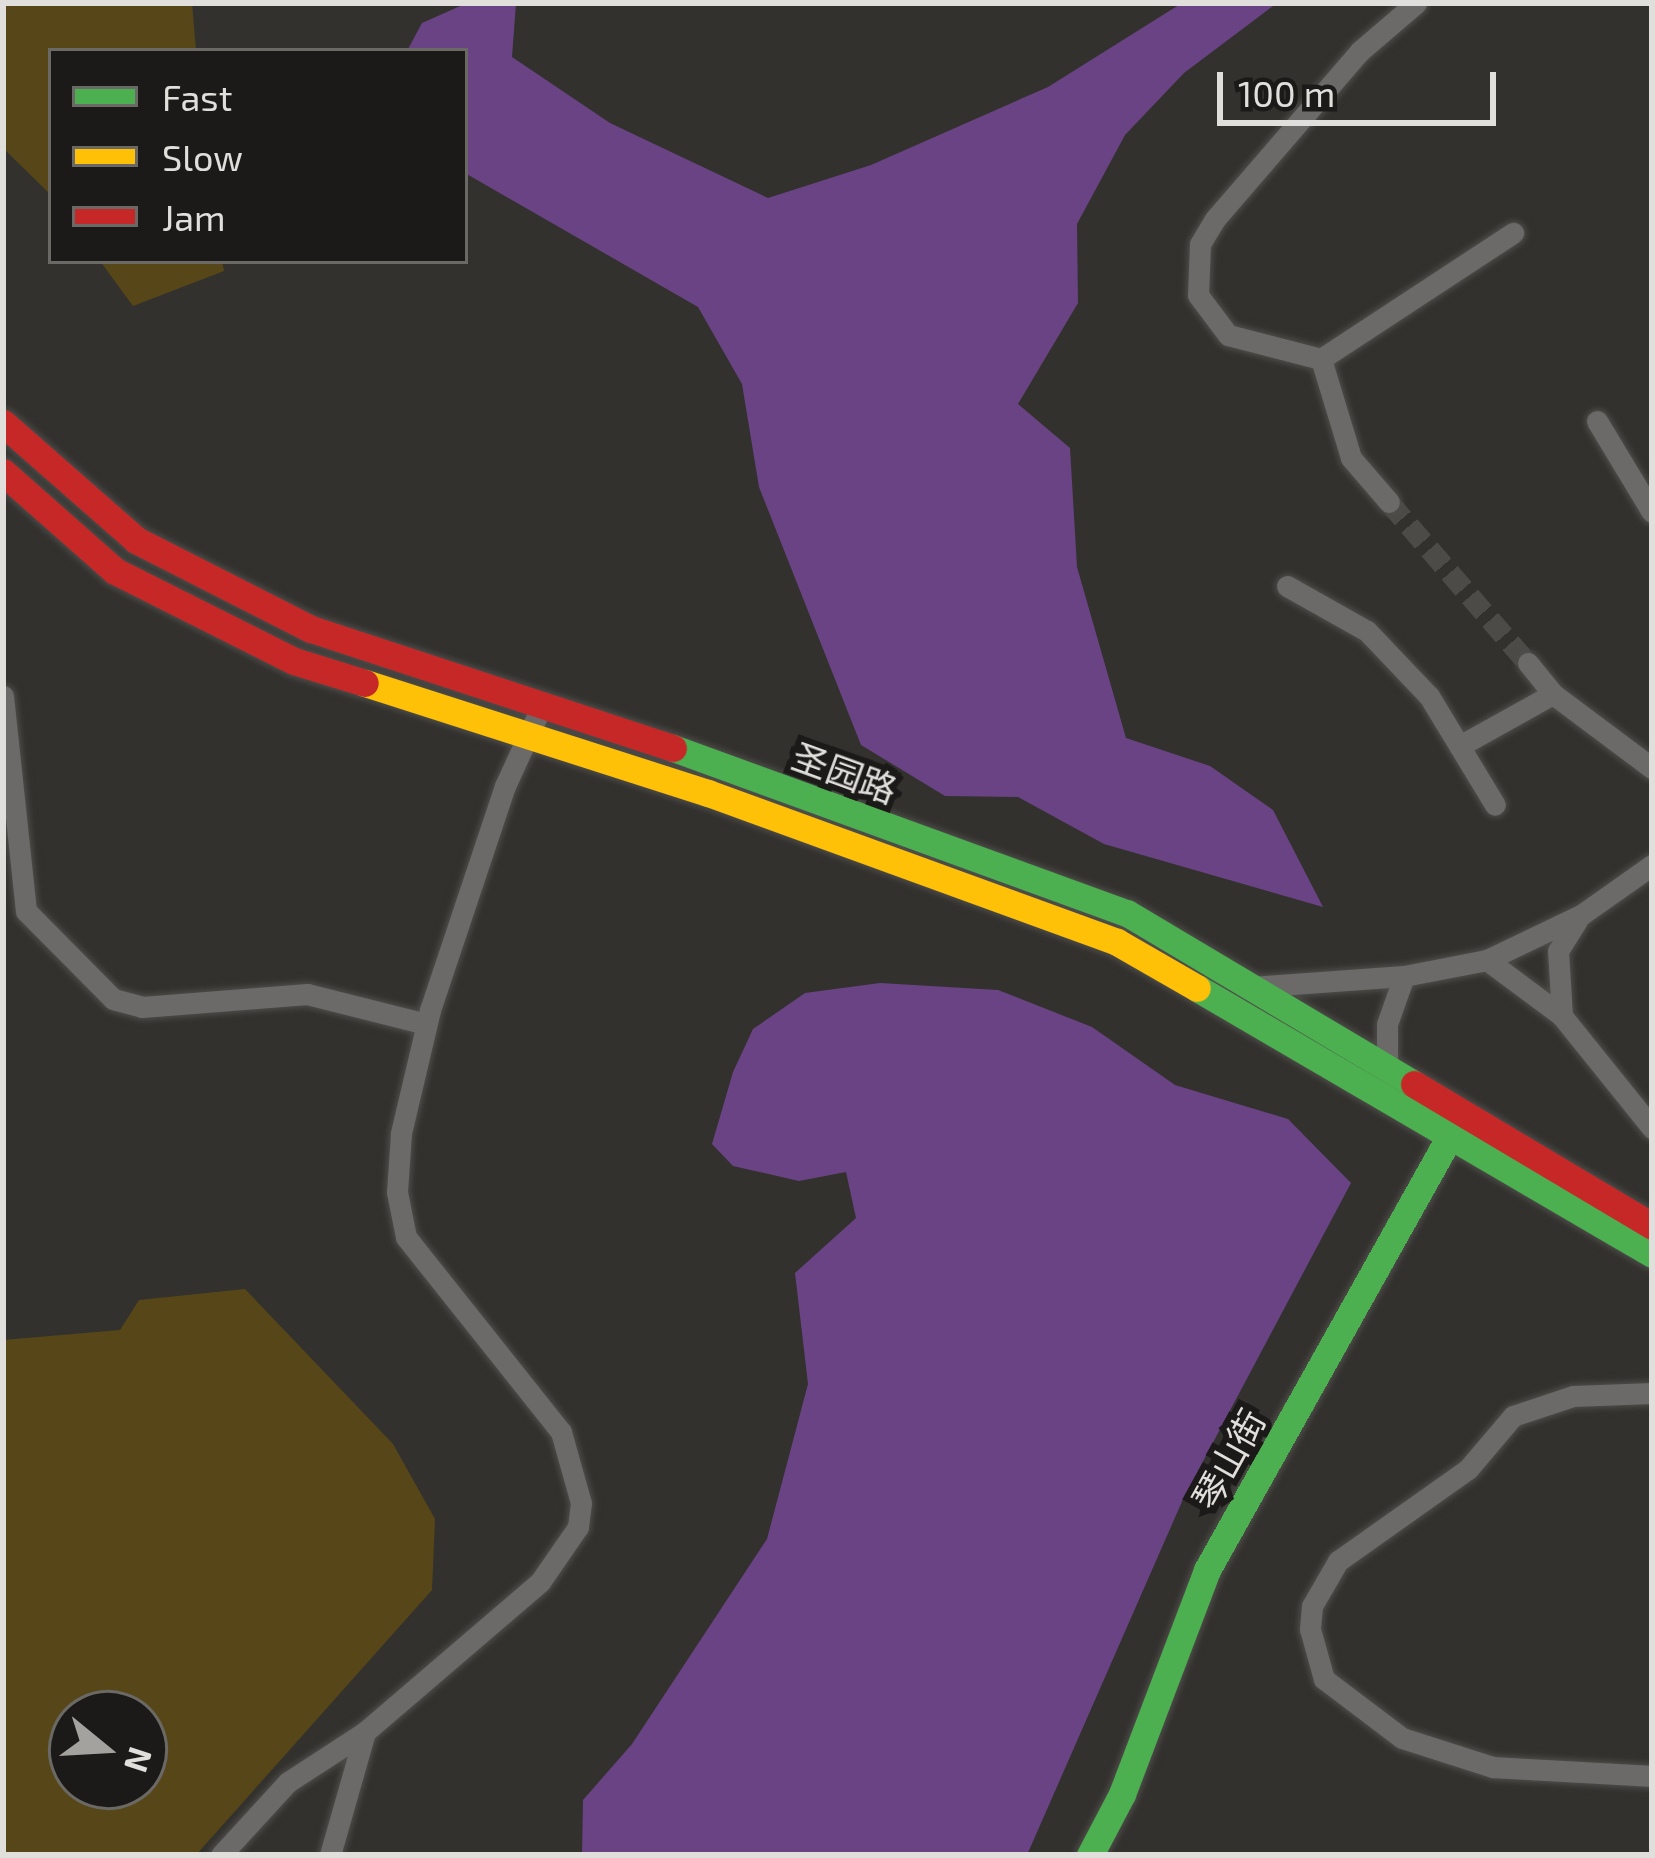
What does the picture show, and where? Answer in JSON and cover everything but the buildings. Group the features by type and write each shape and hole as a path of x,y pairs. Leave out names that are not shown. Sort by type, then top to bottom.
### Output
{"street":[{"path":"1416,3 1360,50 1200,244 1198,296 1207,316 1228,335 1321,358 1513,233"},
{"path":"1321,358 1352,458 1388,502"},
{"path":"1597,421 1652,512"},
{"name":"圣园路","path":"3,423 136,540 311,628 1127,913 1652,1226"},
{"name":"圣园路","path":"3,472 115,571 294,662 530,736 1117,943 1448,1141 1652,1254"},
{"path":"1286,586 1367,632 1463,744 1495,806"},
{"path":"1528,663 1552,694 1649,758"},
{"path":"1463,744 1552,694"},
{"path":"3,696 26,911 113,999 142,1007 307,994 426,1024"},
{"path":"221,1855 288,1782 365,1732 540,1582 578,1527 580,1503 561,1432 406,1237 397,1192 400,1133 426,1024 505,786 542,705"},
{"path":"1251,988 1404,976 1487,960 1581,915 1652,865"},
{"path":"1562,1016 1558,951 1581,915"},
{"path":"1487,960 1562,1016 1652,1128"},
{"path":"1387,1069 1387,1024 1404,976"},
{"name":"琴山街","path":"1090,1855 1122,1794 1207,1570 1462,1114"},
{"path":"1652,1393 1573,1396 1514,1416 1468,1469 1338,1562 1312,1606 1310,1629 1324,1679 1402,1738 1510,1770 1652,1776"},
{"path":"330,1855 365,1732"}],"shaded area":[{"path":"3,3 192,3 196,48 48,48 48,192 3,148"},
{"path":"467,3 516,3 512,57 610,123 768,198 871,165 1048,87 1182,3 1277,3 1184,73 1125,135 1077,224 1078,303 1018,404 1070,448 1077,567 1126,738 1210,766 1273,810 1323,907 1104,844 1018,797 945,796 861,745 759,487 742,384 698,307 468,175 468,48 409,48 422,23"},
{"path":"102,264 223,264 224,271 133,306"},
{"path":"880,983 998,990 1092,1027 1175,1085 1288,1119 1351,1183 1184,1497 1027,1855 582,1855 583,1800 632,1744 767,1539 808,1384 795,1273 856,1218 846,1172 799,1181 733,1166 712,1144 733,1072 753,1029 805,993"},
{"path":"245,1289 393,1444 435,1519 432,1590 196,1855 3,1855 3,1340 120,1330 139,1300"}],"tunnel":[{"path":"1389,502 1528,663"}],"traffic: fast":[{"path":"673,748 1127,913 1414,1084"},
{"path":"1197,988 1652,1254"},
{"path":"1090,1855 1122,1794 1207,1570 1455,1127"}],"traffic: slow":[{"path":"365,683 708,793 1117,942 1197,988"}],"traffic: jam":[{"path":"3,423 136,540 311,629 673,748"},
{"path":"3,472 115,571 294,661 365,683"},
{"path":"1414,1084 1652,1226"}]}
